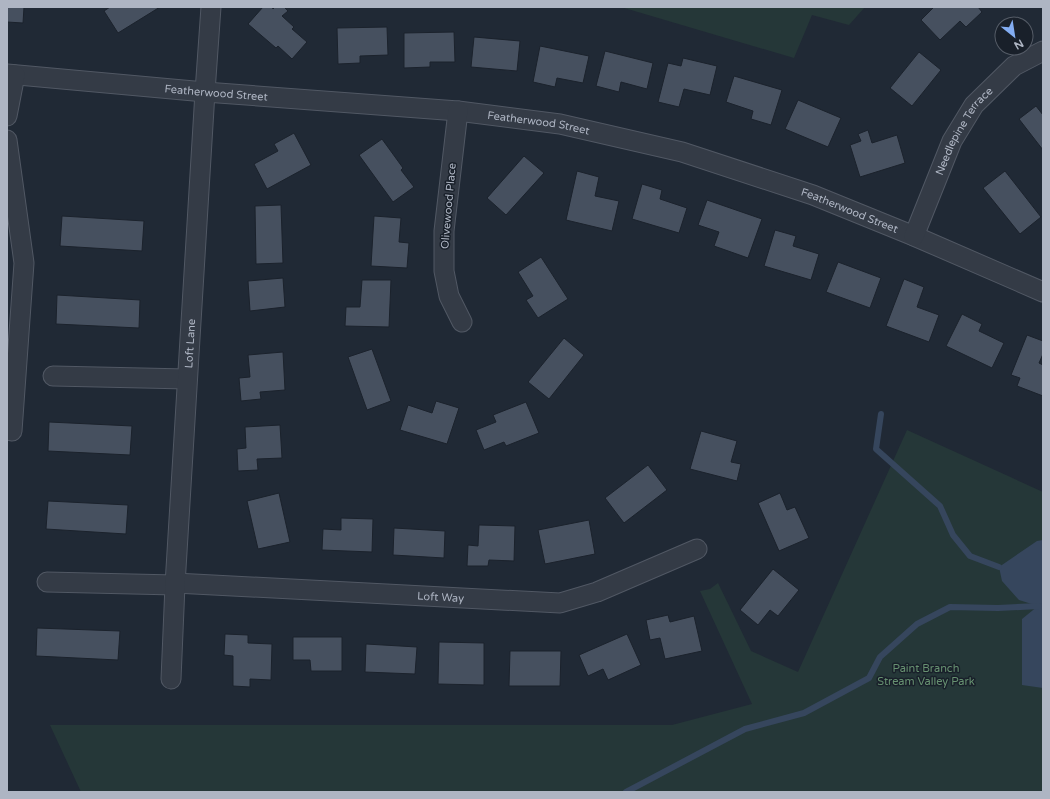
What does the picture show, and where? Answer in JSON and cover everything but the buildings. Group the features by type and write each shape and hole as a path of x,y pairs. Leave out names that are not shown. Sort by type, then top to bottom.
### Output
{"street":[{"name":"Loft Lane","path":"171,679 187,379 211,7"},
{"name":"Needlepine Terrace","path":"914,236 952,141 974,105 1014,66 1043,51"},
{"name":"Featherwood Street","path":"11,74 205,92 458,111 560,124 682,152 813,195 914,236 1043,292"},
{"path":"7,116 11,74"},
{"name":"Olivewood Place","path":"458,111 444,231 444,271 449,296 462,322"},
{"path":"7,140 24,263 12,431 7,430"},
{"path":"53,376 187,379"},
{"name":"Loft Way","path":"47,582 175,584 560,603 597,592 696,549"}],"green space":[{"path":"621,7 865,7 849,25 812,15 794,58"},
{"name":"Paint Branch Stream Valley Park","path":"907,430 1043,492 1043,792 81,792 50,725 672,725 752,704 700,591 710,589 718,583 751,651 798,672"}],"water":[{"path":"1043,540 1043,688 1022,685 1022,619 1038,606 1019,600 1002,581 999,567 1037,541"}],"waterway":[{"path":"881,414 876,449 940,506 953,535 970,556 999,567"},
{"path":"626,792 745,729 804,713 869,678 880,657 917,624 950,607 998,608 1039,606"}]}
